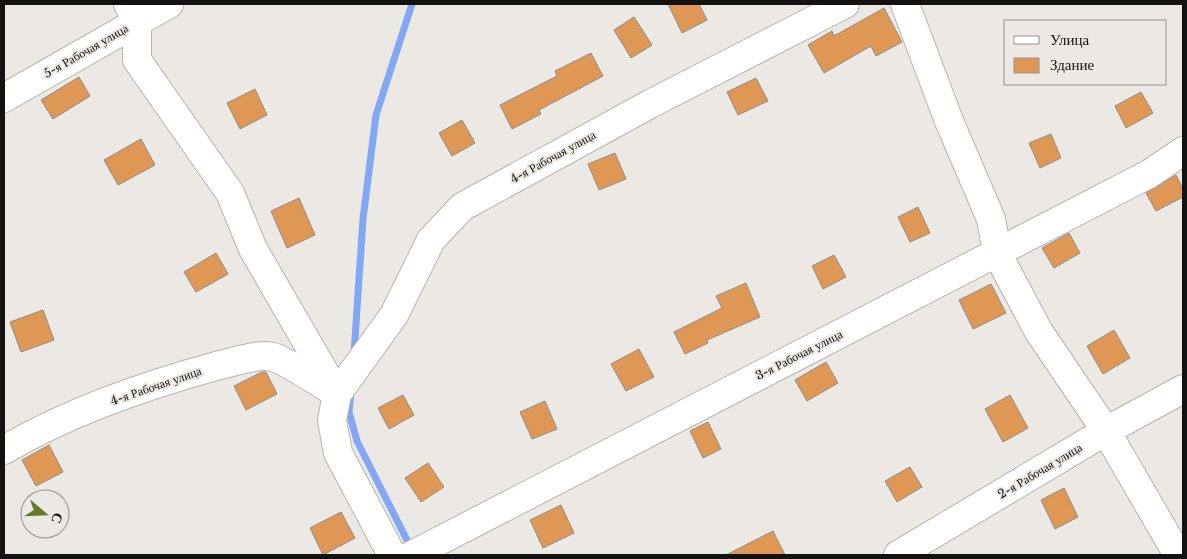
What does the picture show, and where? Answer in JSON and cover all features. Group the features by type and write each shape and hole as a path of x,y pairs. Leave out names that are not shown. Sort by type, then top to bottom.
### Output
{"street":[{"name":"5-я Рабочая улица","path":"4,98 133,13 169,4"},
{"name":"4-я Рабочая улица","path":"392,555 338,453 332,420 337,394 394,315 431,240 462,207 650,104 845,4"},
{"path":"906,4 949,121 991,219 997,253 1039,332 1106,431 1178,555"},
{"path":"133,13 137,60 230,193 253,249 337,394"},
{"name":"3-я Рабочая улица","path":"412,555 1149,174 1183,151"},
{"name":"4-я Рабочая улица","path":"4,450 29,435 82,412 154,385 242,359 272,356 337,394"},
{"name":"2-я Рабочая улица","path":"898,555 1106,431 1183,389"}],"building":[{"path":"668,4 699,4 707,20 682,33"},
{"path":"884,8 902,42 876,56 871,46 824,73 808,45 832,31 834,36"},
{"path":"634,17 652,45 631,58 614,30"},
{"path":"591,53 603,76 539,110 541,114 512,129 500,105 557,76 555,71"},
{"path":"79,77 90,96 53,119 41,100"},
{"path":"756,78 768,101 738,115 727,92"},
{"path":"255,89 267,115 240,129 227,103"},
{"path":"1141,92 1153,113 1126,128 1115,106"},
{"path":"462,120 475,143 452,156 439,133"},
{"path":"1051,134 1061,158 1040,168 1029,143"},
{"path":"141,139 155,165 118,185 104,160"},
{"path":"615,153 626,179 599,190 588,164"},
{"path":"1176,175 1183,189 1183,197 1156,211 1146,193"},
{"path":"299,198 315,235 287,248 271,211"},
{"path":"918,207 930,233 910,242 898,217"},
{"path":"1069,233 1080,253 1054,268 1042,248"},
{"path":"216,253 228,274 196,292 184,272"},
{"path":"834,255 846,277 823,289 812,266"},
{"path":"746,283 760,317 707,340 708,343 685,354 674,332 722,308 716,296"},
{"path":"991,284 1006,313 973,329 959,300"},
{"path":"43,310 54,340 21,352 10,322"},
{"path":"1114,330 1130,358 1103,374 1087,346"},
{"path":"639,349 654,377 626,391 611,364"},
{"path":"826,362 838,383 807,401 795,380"},
{"path":"262,372 266,372 277,394 246,410 234,386"},
{"path":"403,395 414,415 389,429 378,408"},
{"path":"1010,395 1028,428 1003,442 985,409"},
{"path":"545,401 557,429 532,439 520,412"},
{"path":"708,422 721,449 703,458 690,431"},
{"path":"49,445 63,472 36,486 22,460"},
{"path":"428,463 444,487 421,502 405,478"},
{"path":"910,467 922,487 897,502 885,481"},
{"path":"1064,488 1078,517 1055,529 1041,500"},
{"path":"561,505 574,533 543,548 530,520"},
{"path":"341,512 355,538 323,555 310,528"},
{"path":"773,531 785,555 726,555"}],"waterway":[{"path":"354,354 363,219 376,115 412,4"},
{"path":"351,392 349,412 357,441 412,550"}]}
